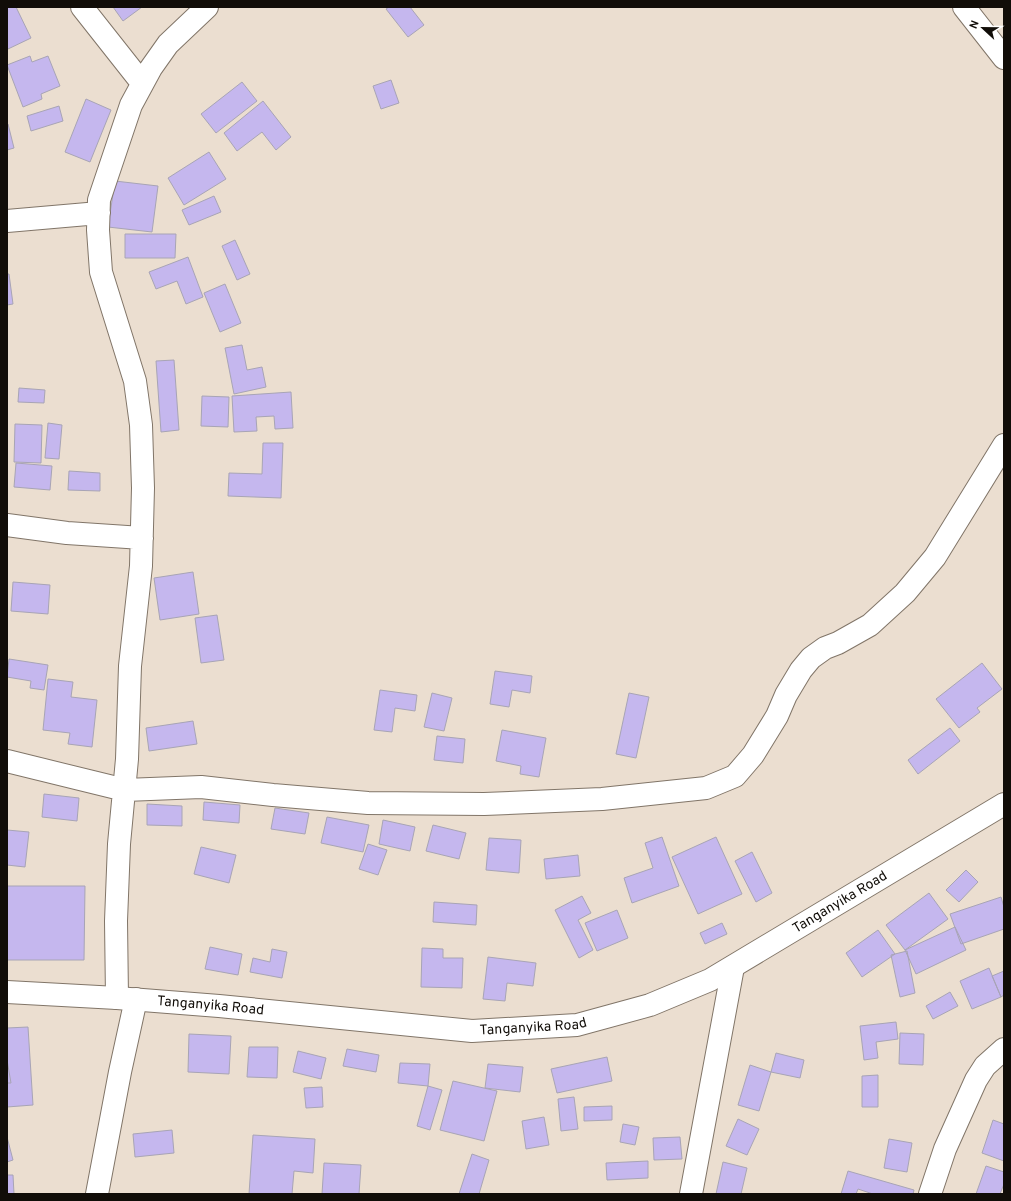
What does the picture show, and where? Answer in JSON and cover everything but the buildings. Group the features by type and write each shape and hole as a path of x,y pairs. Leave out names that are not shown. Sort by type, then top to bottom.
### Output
{"street":[{"path":"82,7 142,83"},
{"path":"97,1194 120,1072 126,999 116,921 120,844 128,760 130,666 141,566 143,488 141,425 135,381 101,272 98,213 99,200 131,105 142,83 168,44 207,7"},
{"path":"964,7 1004,58"},
{"path":"7,221 98,213"},
{"path":"7,761 125,790 201,787 368,803 448,804 602,799 706,788 735,776 753,755 777,716 786,695 800,670 811,658 825,648 838,643 870,625 905,593 935,557 1004,445"},
{"path":"7,525 67,534 142,538"},
{"name":"Tanganyika Road","path":"7,992 219,1006 472,1031 577,1024 650,1005 710,980 1004,804"},
{"path":"691,1194 733,967"},
{"path":"930,1194 945,1149 976,1080 985,1066 1004,1049"}]}
